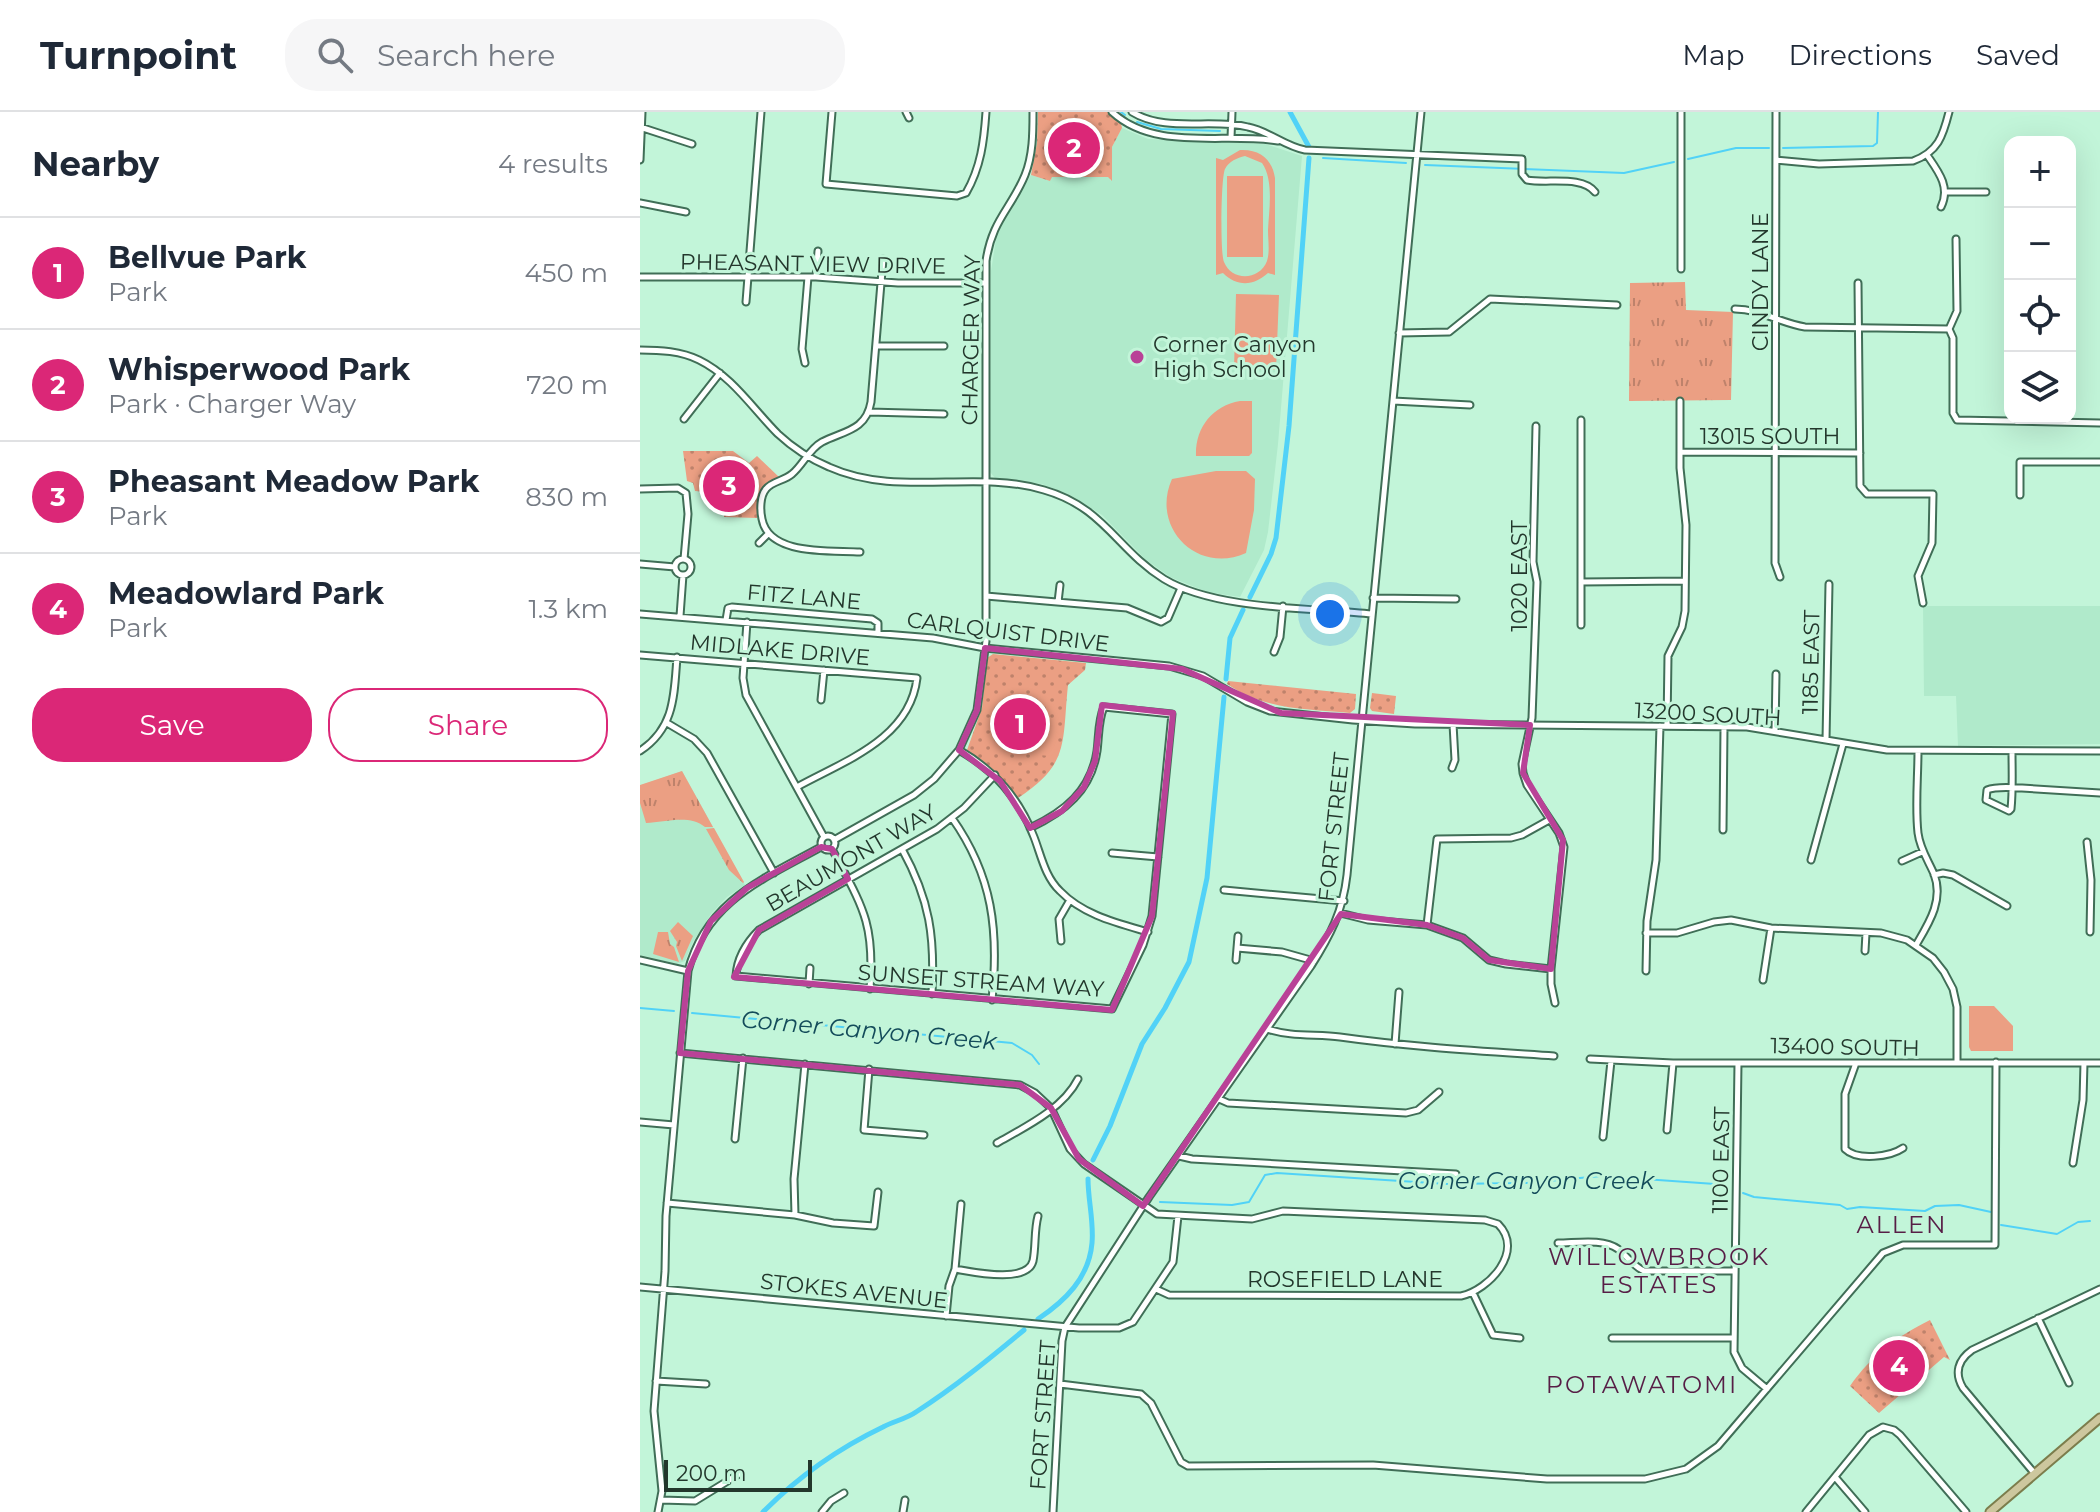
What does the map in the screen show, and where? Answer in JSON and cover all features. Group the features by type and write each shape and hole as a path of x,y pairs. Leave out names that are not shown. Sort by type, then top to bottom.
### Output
{"main road":[{"path":"1990,1512 2100,1418"}],"street":[{"path":"640,160 642,112"},
{"path":"746,302 761,112"},
{"path":"832,112 826,184 957,196 966,193 978,169 986,112"},
{"name":"CHARGER WAY","path":"834,840 914,795 934,779 959,750 977,710 985,648 988,252 993,231 1028,164 1033,112"},
{"path":"1112,112 1129,125 1149,133 1282,143 1305,150 1522,160 1522,173 1530,181 1580,183 1589,185 1595,192"},
{"path":"1132,112 1158,121 1255,128 1282,143"},
{"path":"1231,138 1232,112"},
{"name":"FORT STREET","path":"1053,1512 1065,1327 1143,1206 1314,961 1344,901 1421,112"},
{"path":"1681,112 1681,269"},
{"name":"CINDY LANE","path":"1776,112 1775,563 1780,577"},
{"path":"1776,160 1819,164 1903,163 1927,155 1941,140 1949,112"},
{"path":"641,127 692,144"},
{"path":"1927,155 1941,177 1946,192 1941,207"},
{"path":"1946,192 1986,192"},
{"path":"640,203 686,212"},
{"path":"1949,329 1957,311 1956,239"},
{"path":"805,363 802,349 818,251"},
{"path":"860,552 786,546 768,534 761,517 763,493 770,485 792,475 818,445 859,426 869,412 883,259"},
{"name":"PHEASANT VIEW DRIVE","path":"640,277 812,277 882,282 986,283"},
{"path":"1858,283 1860,483 1863,491 1870,494 1933,494 1932,543 1918,576 1923,603"},
{"path":"1399,333 1449,332 1490,299 1617,305"},
{"path":"1735,309 1753,310 1805,327 1949,329"},
{"path":"1949,329 1953,335 1953,413 1956,419 1963,422 2004,421"},
{"path":"876,346 944,346"},
{"path":"640,350 687,355 720,373 779,435 808,457 845,474 881,482 986,483 1037,488 1078,504 1107,525 1150,569 1181,588 1220,600 1372,614"},
{"path":"684,419 720,373"},
{"path":"1393,401 1470,405"},
{"path":"1646,971 1646,933 1656,860 1667,662 1669,651 1684,622 1686,536 1680,401"},
{"path":"869,412 944,414"},
{"path":"1581,420 1581,625"},
{"path":"2076,422 2100,423"},
{"name":"1020 EAST","path":"1536,426 1533,562 1537,582 1530,725 1523,773 1527,785 1559,833 1564,847 1551,969 1555,1003"},
{"name":"13015 SOUTH","path":"1680,452 1860,453"},
{"path":"2020,495 2020,462 2100,462"},
{"path":"640,489 678,488 686,493 688,514 684,559"},
{"path":"759,543 768,534"},
{"path":"683,575 677,573 675,567 678,561 684,559"},
{"path":"680,616 683,575 691,569 690,563 684,559"},
{"path":"640,564 675,567"},
{"path":"1581,582 1685,581"},
{"name":"1185 EAST","path":"1826,740 1829,584"},
{"path":"1058,602 1060,585"},
{"path":"986,596 1127,608 1163,622 1168,618 1181,588"},
{"path":"1373,598 1456,599"},
{"path":"1274,652 1280,637 1283,606"},
{"name":"FITZ LANE","path":"726,620 728,608 732,607 872,619 878,623 877,633"},
{"name":"CARLQUIST DRIVE","path":"640,614 941,639 985,648 1182,669 1203,676 1247,702 1270,711 1361,720"},
{"path":"747,622 743,684 746,695 824,837"},
{"name":"MIDLAKE DRIVE","path":"640,655 917,678 908,710 888,735 797,787"},
{"path":"640,751 654,741 667,723 674,701 677,657"},
{"path":"821,700 824,670"},
{"path":"1775,731 1776,674"},
{"name":"SUNSET STREAM WAY","path":"736,976 1112,1009 1148,932 1172,714 1104,707 1095,761 1084,787 1062,811 1030,828"},
{"name":"13200 SOUTH","path":"1361,720 1724,727 1775,731 1887,750 2100,751"},
{"path":"667,723 694,739 707,753 774,873"},
{"path":"1452,768 1455,760 1453,724"},
{"path":"1723,830 1724,727"},
{"path":"1811,860 1843,744"},
{"path":"959,750 995,775 1016,801 1049,877 1060,892 1100,917 1148,932"},
{"path":"1916,945 1936,905 1934,875 1922,852 1918,824 1918,751"},
{"path":"2012,751 2012,788 2010,811 1987,801 1985,796 1990,788 2012,788 2100,793"},
{"name":"BEAUMONT WAY","path":"736,976 743,949 759,930 952,818 995,775"},
{"path":"952,818 978,861 991,909 996,951 992,1000"},
{"path":"1427,925 1437,839 1511,838 1549,820"},
{"path":"821,847 824,837 830,836 835,846 832,849"},
{"path":"2087,842 2091,887 2090,932"},
{"path":"658,1512 661,1500 655,1431 656,1381 667,1203 688,971 702,934 722,908 747,888 821,847"},
{"path":"821,847 832,849"},
{"path":"832,849 863,909 870,933 870,989"},
{"path":"902,849 919,882 931,923 934,956 932,994"},
{"path":"1902,861 1922,852"},
{"path":"1112,853 1158,857"},
{"path":"1934,875 1950,873 2007,906"},
{"path":"2091,887 2100,887"},
{"path":"1224,890 1344,901"},
{"path":"1061,941 1058,923 1070,900"},
{"path":"1340,913 1368,920 1427,925 1463,938 1489,960 1551,969"},
{"path":"1646,933 1677,933 1731,920 1771,928 1890,935 1916,945 1939,965 1953,989 1957,1007 1957,1063"},
{"path":"1763,980 1771,928"},
{"path":"1865,951 1866,933"},
{"path":"1236,960 1238,936"},
{"path":"1237,948 1282,952 1314,961"},
{"path":"640,960 688,971"},
{"path":"809,984 810,968"},
{"path":"1395,1044 1399,992"},
{"path":"1267,1029 1395,1044 1554,1056"},
{"path":"680,1053 1014,1083 1035,1093 1051,1108 1067,1143 1079,1159 1143,1206 1160,1215 1178,1216 1175,1256 1156,1289"},
{"path":"735,1139 743,1058"},
{"name":"13400 SOUTH","path":"1590,1059 1673,1063 2100,1063"},
{"path":"1603,1137 1611,1061"},
{"path":"1060,1384 1141,1394 1151,1403 1178,1458 1188,1466 1373,1465 1547,1479 1645,1479 1679,1472 1712,1451 1887,1250 1903,1245 1995,1245 1996,1062"},
{"path":"1667,1130 1673,1063"},
{"name":"1100 EAST","path":"1738,1063 1734,1352 1738,1364 1767,1389"},
{"path":"1856,1063 1845,1094 1845,1149 1853,1155 1878,1155 1894,1154 1903,1148"},
{"path":"2073,1163 2083,1100 2084,1063"},
{"path":"795,1215 794,1179 805,1064"},
{"path":"869,1069 864,1130 924,1135"},
{"path":"997,1143 1051,1108 1070,1092 1078,1079"},
{"path":"1219,1099 1230,1103 1406,1113 1418,1110 1439,1092"},
{"path":"640,1122 674,1125"},
{"path":"1179,1156 1280,1166 1456,1174"},
{"path":"667,1203 874,1226 878,1192"},
{"path":"946,1316 949,1286 955,1269 961,1204"},
{"name":"ROSEFIELD LANE","path":"1156,1289 1169,1295 1457,1296 1473,1293 1485,1285 1504,1262 1508,1245 1502,1228 1485,1220 1283,1211 1252,1219 1178,1216"},
{"path":"955,1269 1014,1275 1026,1272 1032,1263 1038,1216"},
{"path":"1558,1243 1608,1244 1644,1271 1735,1271"},
{"name":"STOKES AVENUE","path":"640,1287 1065,1327 1125,1327 1133,1322 1156,1289"},
{"path":"2035,1474 1963,1388 1958,1371 1962,1359 1968,1353 2100,1289"},
{"path":"1473,1293 1493,1335 1520,1338"},
{"path":"2038,1318 2069,1383"},
{"path":"1612,1338 1734,1338"},
{"path":"656,1381 706,1384"},
{"path":"1806,1512 1871,1433 1880,1428 1890,1428 1900,1435 1966,1512"},
{"path":"661,1500 695,1501 739,1474"},
{"path":"1835,1477 1865,1512"},
{"path":"822,1512 831,1501 844,1493"},
{"path":"903,1512 905,1500"}],"highlighted area":[{"path":"985,648 1182,669 1281,713 1530,725 1523,773 1563,840 1551,969 1489,960 1463,938 1427,925 1341,914 1143,1206 1079,1159 1051,1108 1020,1085 680,1053 688,971 711,921 747,888 821,847 832,849 848,879 759,930 734,977 1112,1010 1152,916 1173,713 1102,705 1095,761 1084,787 1062,811 1030,828 1000,781 959,750 977,710"}],"shaded area":[{"name":"Corner Canyon High School","path":"1122,128 1148,139 1265,144 1302,156 1268,532 1264,550 1240,597 1207,592 1170,577 1145,559 1102,515 1070,495 1042,484 995,478 990,472 991,271 1002,223 1031,175 1050,181 1051,177 1109,177 1111,181 1112,147"},
{"path":"1923,606 2100,606 2100,744 1958,746 1956,696 1924,696"},
{"path":"682,771 745,885 727,897 711,914 685,961 677,964 640,955 640,786"}],"green space":[{"path":"1038,112 1109,112 1121,123 1122,128 1112,147 1112,181 1108,177 1052,177 1050,181 1031,175 1037,143"},
{"path":"1240,150 1247,150 1264,156 1271,165 1275,178 1275,275 1268,273 1257,280 1240,283 1223,273 1216,275 1216,158 1223,160","holes":["1245,156 1262,163 1269,186 1268,257 1258,272 1239,275 1228,268 1223,256 1225,169 1234,160"]},
{"path":"1227,176 1263,176 1263,257 1227,257"},
{"path":"1685,282 1686,310 1733,312 1731,400 1629,401 1630,283"},
{"path":"1236,294 1279,295 1276,370 1234,369"},
{"path":"1240,401 1252,401 1252,453 1249,456 1196,456 1199,436 1207,420 1221,408"},
{"path":"683,451 733,451 749,463 757,456 780,478 763,488 757,518 724,517 726,494 695,491 693,483 687,481"},
{"path":"1216,471 1246,471 1255,479 1254,510 1246,553 1228,558 1211,558 1183,543 1173,530 1168,514 1167,497 1172,479"},
{"path":"993,654 1086,663 1085,670 1068,685 1063,737 1055,763 1035,786 1018,798 995,772 967,750 982,708 987,658"},
{"path":"1228,681 1356,694 1355,709 1350,713 1271,704 1241,693 1227,684"},
{"path":"1372,693 1396,696 1394,714 1372,711"},
{"path":"1042,720 1057,723 1054,753 1051,756 1024,754 1021,738 1030,722"},
{"path":"682,771 713,827 685,820 646,823 640,803 640,785"},
{"path":"714,828 743,883 729,870 706,829"},
{"path":"678,922 693,936 682,961 677,942 670,931"},
{"path":"658,932 668,932 679,962 653,954"},
{"path":"1969,1006 1994,1006 2013,1026 2013,1051 1971,1051"},
{"path":"1930,1320 1950,1360 1944,1357 1879,1413 1850,1386 1886,1348"}],"waterway":[{"path":"1121,112 1125,115"},
{"path":"1290,112 1309,147"},
{"path":"1783,148 1873,146 1877,143 1878,112"},
{"path":"1137,122 1161,129 1220,131"},
{"path":"1688,159 1736,148 1769,148"},
{"path":"1250,597 1276,538 1289,426 1309,158"},
{"path":"1323,158 1406,163"},
{"path":"1425,165 1624,173 1674,162"},
{"path":"1226,679 1230,638 1243,610"},
{"path":"1093,1160 1110,1126 1142,1044 1189,962 1207,878 1224,697"},
{"name":"Corner Canyon Creek","path":"640,1008 674,1011"},
{"name":"Corner Canyon Creek","path":"692,1013 1012,1043 1032,1055 1039,1064"},
{"name":"Corner Canyon Creek","path":"1160,1202 1232,1205 1249,1202 1265,1175 1277,1173 1447,1184 1527,1183 1601,1176 1715,1184"},
{"path":"1038,1319 1074,1287 1090,1256 1092,1235 1088,1179"},
{"name":"Corner Canyon Creek","path":"1743,1193 1754,1197 1840,1205 1847,1209 1925,1211 1935,1206 1959,1205 1991,1212"},
{"name":"Corner Canyon Creek","path":"2001,1225 2057,1234 2078,1222 2090,1221"},
{"path":"763,1512 819,1464 866,1435 916,1412 1024,1330"}],"place":[{"name":"Whisperwood Park","path":"1074,148"},
{"name":"Corner Canyon High School","path":"1137,357"},
{"name":"Pheasant Meadow Park","path":"729,486"},
{"name":"Bellvue Park","path":"1020,724"},
{"name":"Meadowlard Park","path":"1899,1366"}],"district":[{"name":"ALLEN","path":"1902,1224"},
{"name":"WILLOWBROOK ESTATES","path":"1659,1270"},
{"name":"POTAWATOMI","path":"1642,1384"}]}
